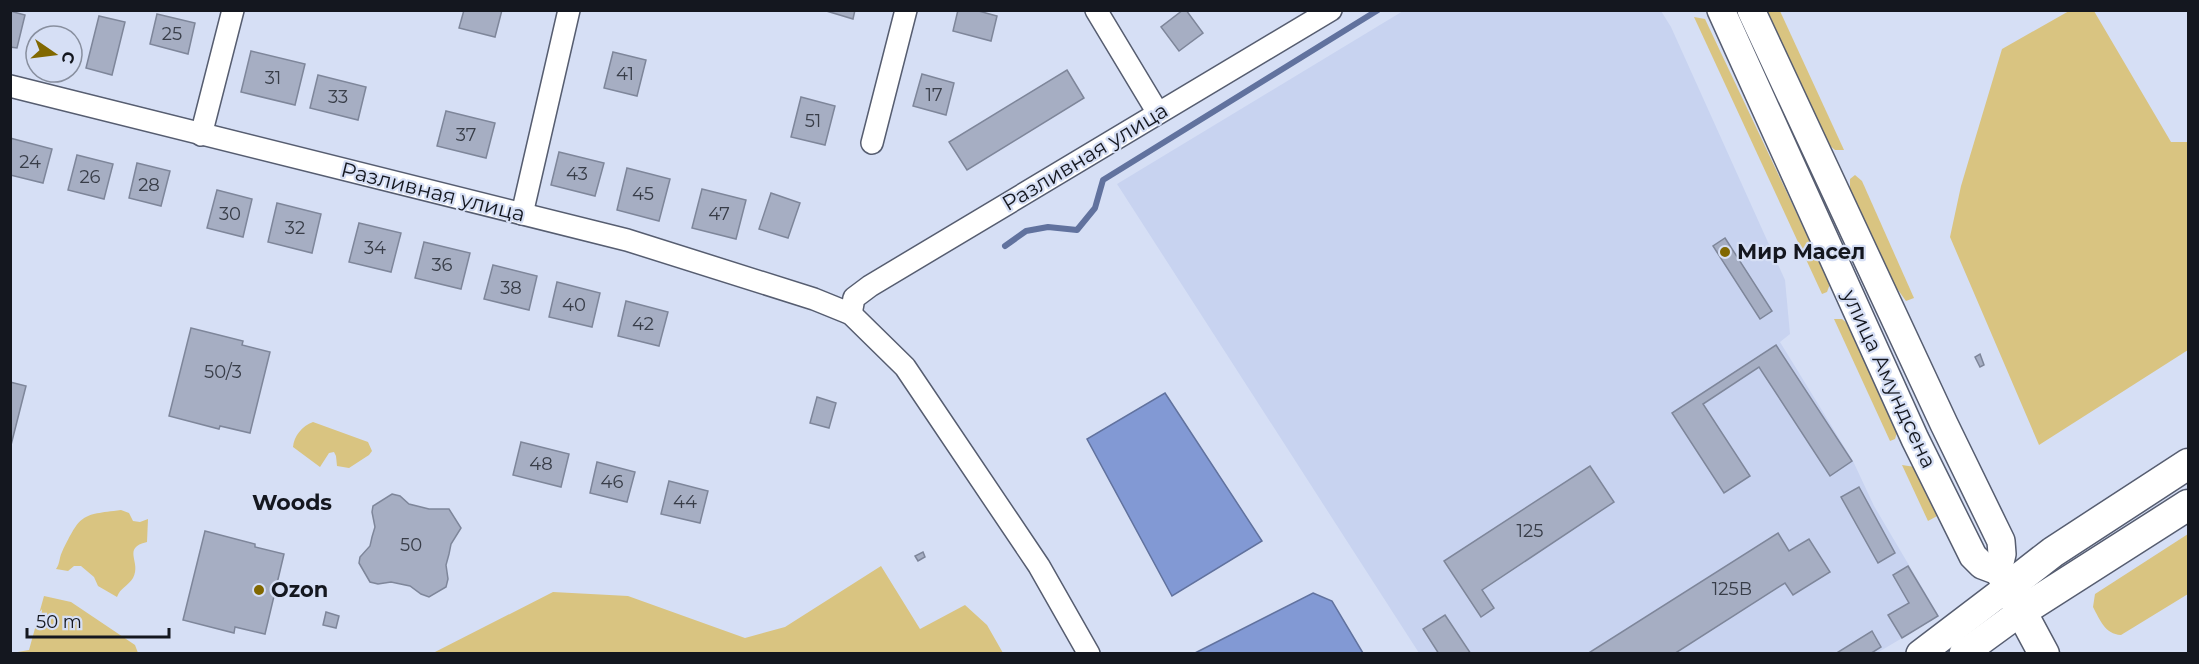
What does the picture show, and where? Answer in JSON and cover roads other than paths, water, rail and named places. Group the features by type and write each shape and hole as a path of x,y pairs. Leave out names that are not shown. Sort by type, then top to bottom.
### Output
{"main road":[{"path":"2009,590 2053,552 2188,464"},
{"path":"2009,590 2188,505"},
{"path":"2009,590 2038,652"}],"street":[{"path":"201,135 233,10"},
{"path":"522,214 569,10"},
{"path":"872,143 906,10"},
{"path":"1096,10 1158,113"},
{"name":"Разливная улица","path":"851,314 854,298 870,286 1331,10"},
{"name":"улица Амундсена","path":"1721,10 1915,439 1973,556 2009,590"},
{"name":"улица Амундсена","path":"1751,10 2001,541 2009,590"},
{"name":"Разливная улица","path":"10,86 627,240 814,299 851,314 905,367 1039,566 1089,654"},
{"path":"1920,654 2009,590"},
{"path":"1963,654 2009,590"}],"water":[{"path":"1165,393 1262,541 1172,596 1087,439"},
{"path":"1313,593 1332,601 1363,653 1195,653"}],"waterway":[{"path":"1005,246 1026,231 1048,227 1077,230 1095,208 1103,180 1378,10"}],"place":[{"name":"Мир Масел","path":"1725,252"},
{"name":"Ozon","path":"259,590"}],"district":[{"name":"Woods","path":"292,502"}]}
